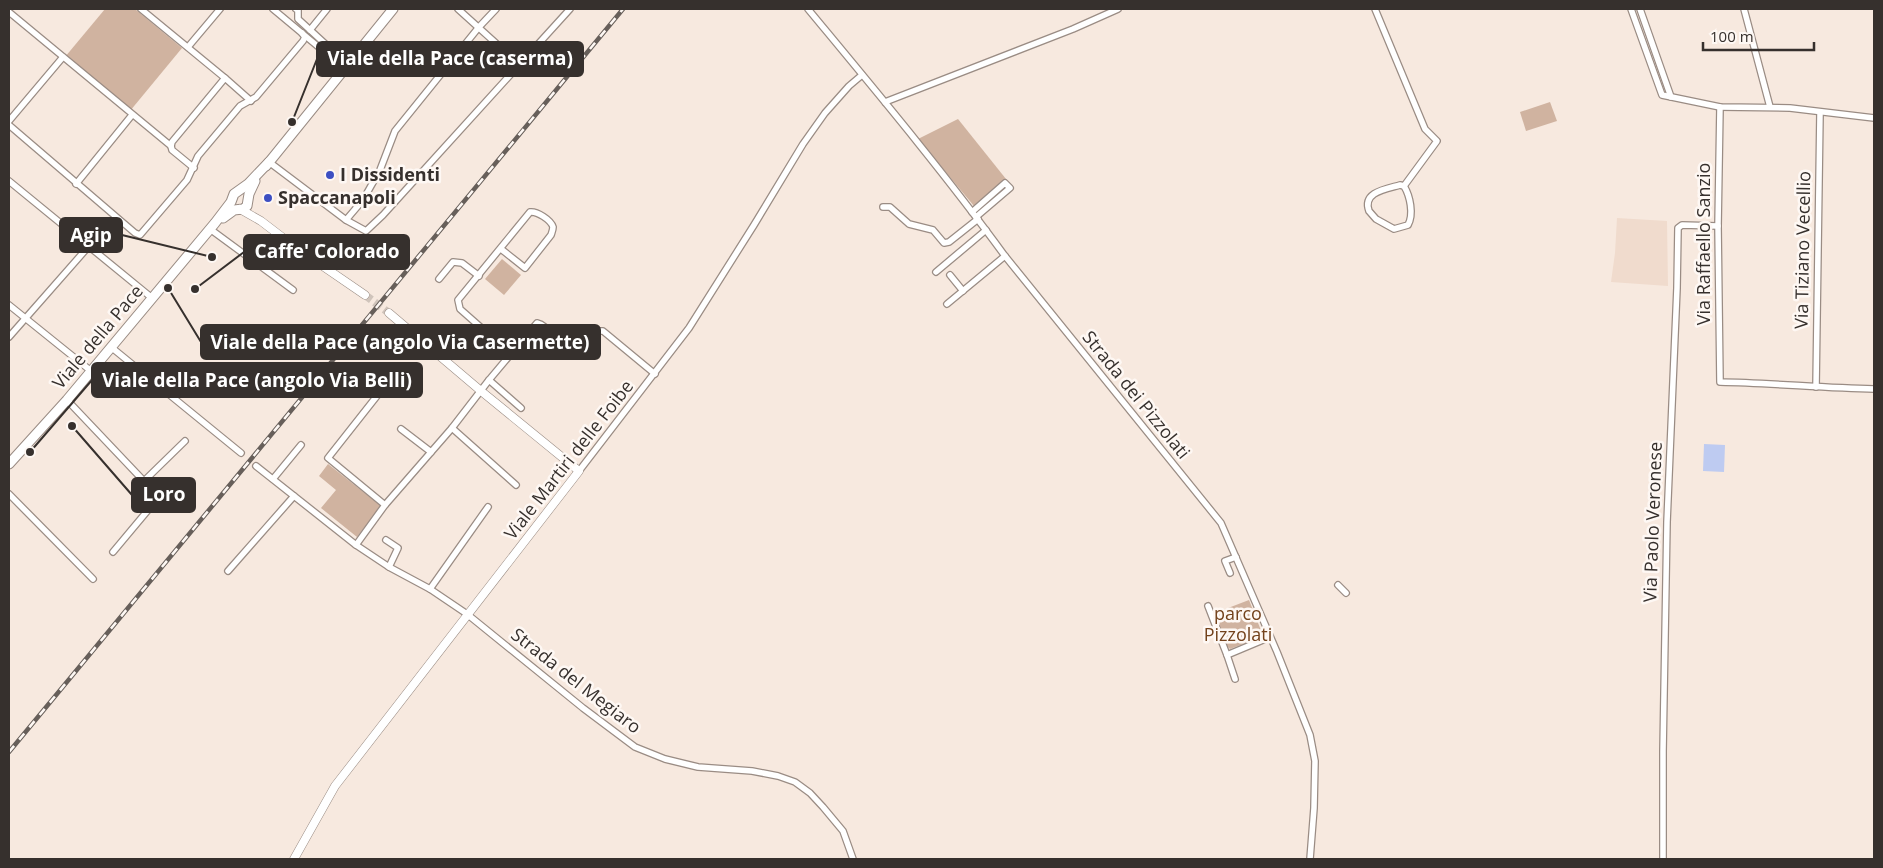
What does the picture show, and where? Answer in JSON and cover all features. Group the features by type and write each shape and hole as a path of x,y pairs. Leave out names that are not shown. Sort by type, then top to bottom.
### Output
{"main road":[{"name":"Viale della Pace","path":"210,229 230,212 245,208 254,183 269,162 393,9"},
{"name":"Viale della Pace","path":"9,464 67,400 210,229 231,202 234,194 239,192 269,162"},
{"path":"239,192 245,193 249,199"},
{"path":"231,202 234,207 240,209"}],"street":[{"path":"141,9 251,101"},
{"path":"188,48 220,9"},
{"path":"273,9 333,59 348,66"},
{"path":"296,9 298,10 298,19 348,66"},
{"path":"310,30 328,9"},
{"path":"458,9 520,65"},
{"path":"346,220 362,200 380,170 395,131 479,27 496,9"},
{"path":"269,162 346,220 366,231 383,215 570,9"},
{"name":"Strada dei Pizzolati","path":"808,9 886,102 1005,256 1221,523 1307,728 1315,761 1310,859"},
{"path":"886,102 1073,29 1118,9"},
{"path":"1376,9 1425,129 1437,141 1404,186"},
{"path":"1631,9 1662,95 1720,107 1770,107 1874,118"},
{"path":"1640,9 1671,97"},
{"path":"1744,9 1770,107"},
{"path":"9,12 132,116 171,146 172,150 194,168"},
{"path":"1073,29 1081,34"},
{"path":"63,57 9,123 76,184 140,236 187,180 198,156 240,106 256,97 304,41 302,33"},
{"name":"Viale Martiri delle Foibe","path":"294,859 335,786 655,374 689,328 825,113 849,86 862,75"},
{"path":"171,146 172,142 225,78"},
{"name":"Via Raffaello Sanzio","path":"1720,107 1718,226 1720,382 1816,387"},
{"name":"Via Tiziano Vecellio","path":"1816,387 1820,113"},
{"path":"76,184 132,116"},
{"path":"9,181 152,298"},
{"path":"883,207 890,207 909,224 933,230 944,243 949,242 1005,183 1010,188"},
{"path":"1400,185 1404,186 1408,192 1412,218 1408,225 1394,230 1376,219 1369,211 1368,200 1373,193 1400,185"},
{"path":"249,199 261,221"},
{"path":"240,209 261,221 365,294"},
{"path":"501,249 525,268 551,235 553,230 552,224 537,212 530,212 458,300 458,307 511,354"},
{"name":"Via Paolo Veronese","path":"1663,859 1666,522 1678,228 1682,224 1718,226"},
{"path":"210,229 293,290"},
{"path":"936,272 986,230"},
{"path":"9,337 89,246"},
{"path":"947,304 1005,256"},
{"path":"439,279 453,262 462,262 478,276"},
{"path":"950,275 963,291"},
{"path":"9,305 91,371"},
{"path":"389,313 546,445 580,471"},
{"path":"356,545 386,505 452,428 537,323 547,327 564,346 574,348 580,346 596,331 603,330 655,374"},
{"path":"111,347 240,453"},
{"path":"378,380 384,388 328,458 386,505"},
{"path":"489,380 521,408"},
{"path":"1816,387 1874,389"},
{"path":"67,400 159,497 114,552"},
{"path":"452,428 516,484"},
{"path":"401,429 431,452"},
{"path":"144,481 185,441"},
{"path":"273,479 301,445"},
{"name":"Strada del Megiaro","path":"256,466 356,545 389,567 430,589 467,614 583,708 635,747 665,759 698,767 752,771 778,776 795,782 823,806 843,831 853,859"},
{"path":"9,494 94,579"},
{"path":"228,571 294,496"},
{"path":"430,589 488,507"},
{"path":"386,540 398,548 389,567"},
{"path":"1230,573 1225,561 1236,557"},
{"path":"1338,585 1346,593"},
{"path":"1208,606 1235,679"},
{"path":"1227,655 1270,637"}],"shaded area":[{"path":"1617,218 1667,221 1668,286 1611,282"}],"green space":[{"path":"105,9 135,9 182,48 130,111 65,57"},
{"path":"1550,102 1557,121 1526,131 1520,112"},
{"path":"958,119 1006,179 974,206 918,139"},
{"path":"502,259 521,275 504,295 485,279"},
{"path":"328,464 381,506 357,537 321,508 336,490 319,476"},
{"name":"parco Pizzolati","path":"1249,600 1262,633 1256,639 1230,649 1225,644 1215,613"}],"water":[{"path":"1704,444 1725,445 1724,472 1703,471"}],"tunnel":[{"path":"365,295 389,313"}],"railway":[{"path":"9,752 623,9"}],"place":[{"name":"Viale della Pace (caserma)","path":"292,122"},
{"name":"I Dissidenti","path":"330,175"},
{"name":"Spaccanapoli","path":"268,198"},
{"name":"Agip","path":"212,257"},
{"name":"Viale della Pace (angolo Via Casermette)","path":"168,288"},
{"name":"Caffe' Colorado","path":"195,289"},
{"name":"Loro","path":"72,426"},
{"name":"Viale della Pace (angolo Via Belli)","path":"30,452"}]}
